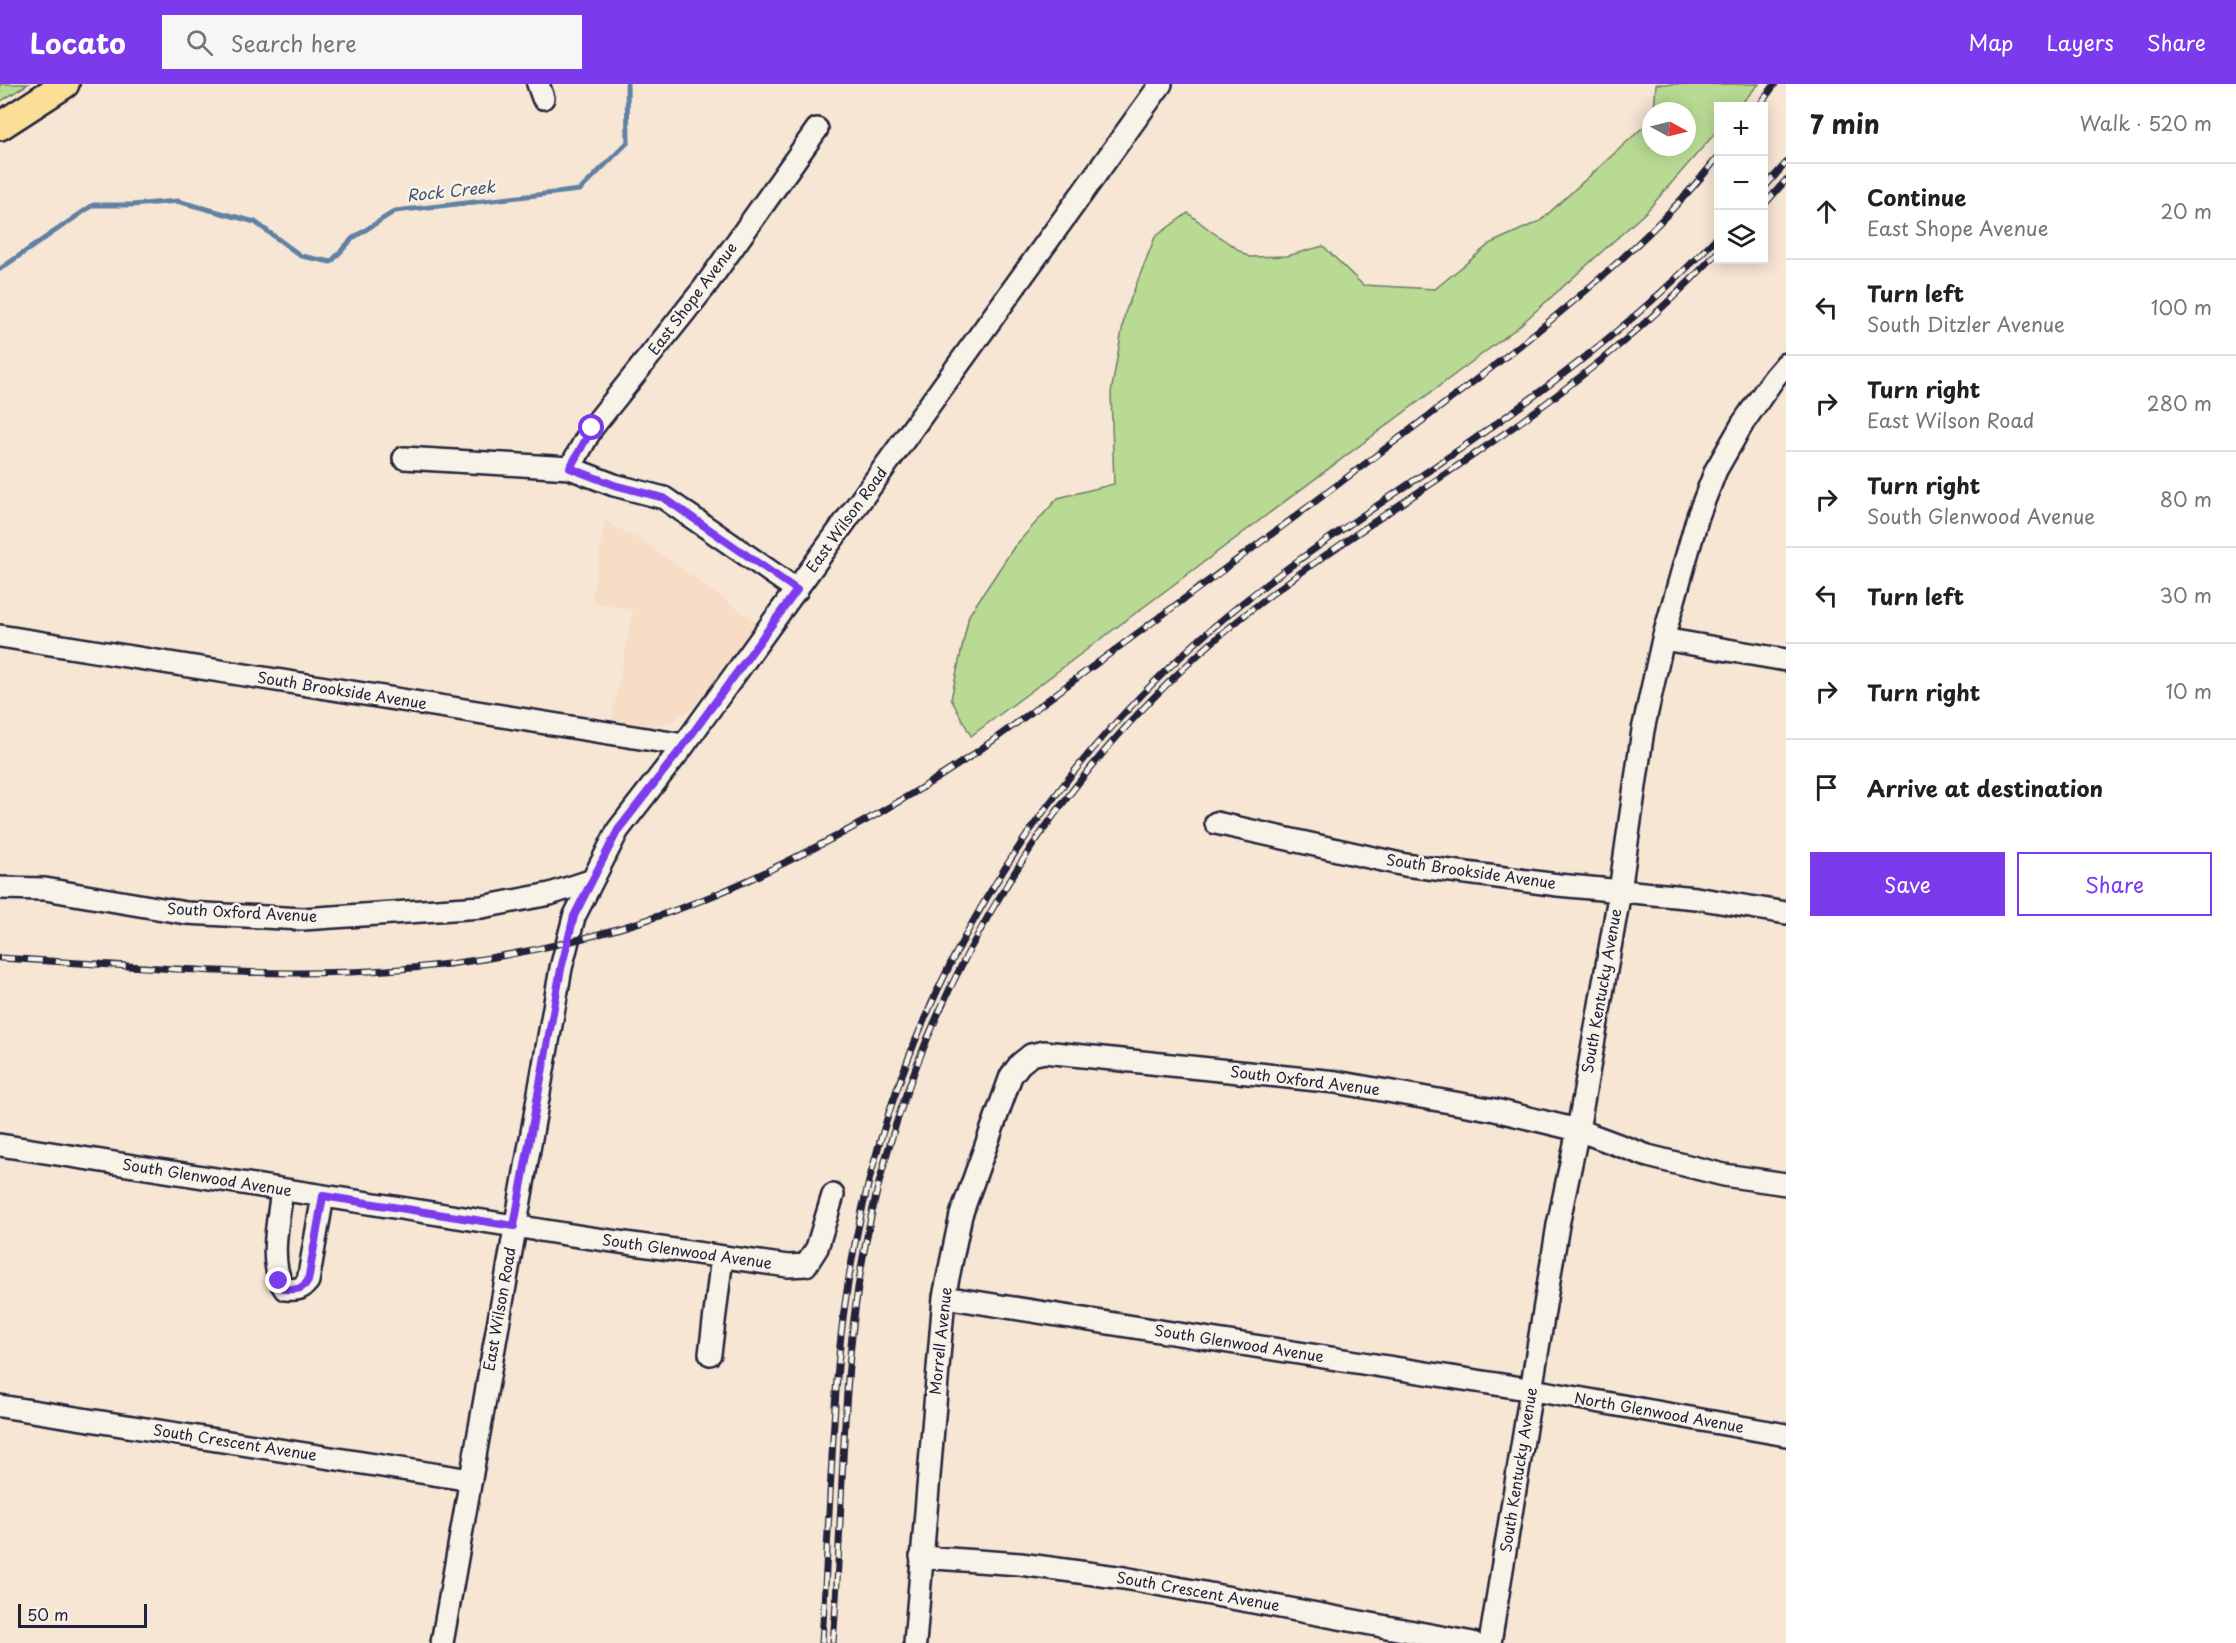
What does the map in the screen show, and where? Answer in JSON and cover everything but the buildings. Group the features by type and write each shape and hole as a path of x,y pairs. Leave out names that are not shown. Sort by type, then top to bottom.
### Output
{"main road":[{"path":"0,126 65,84"}],"street":[{"name":"East Wilson Road","path":"442,1643 561,969 574,916 590,881 618,830 684,745 797,590 1161,84"},
{"name":"East Shope Avenue","path":"570,468 592,428 704,288 817,129"},
{"name":"South Kentucky Avenue","path":"1490,1643 1533,1390 1558,1225 1578,1130 1620,891 1643,730 1663,639 1698,516 1716,470 1743,423 1786,364"},
{"path":"404,458 570,468 614,485 664,498 797,590"},
{"name":"South Brookside Avenue","path":"0,636 684,745"},
{"path":"1663,639 1786,660"},
{"name":"South Brookside Avenue","path":"1216,823 1405,865 1696,898 1786,914"},
{"name":"South Oxford Avenue","path":"0,888 45,889 186,913 303,919 482,907 550,894 590,881"},
{"name":"South Oxford Avenue","path":"1030,1056 1044,1052 1336,1082 1495,1110 1578,1130 1648,1156 1724,1175 1786,1184"},
{"name":"Morrell Avenue","path":"915,1643 944,1297 961,1215 994,1118 1011,1076 1030,1056"},
{"name":"South Glenwood Avenue","path":"0,1146 788,1266 806,1265 818,1248 834,1195"},
{"path":"282,1190 275,1257 279,1281 285,1289 303,1288 308,1281 323,1196"},
{"path":"710,1354 722,1257"},
{"name":"South Glenwood Avenue","path":"944,1297 1533,1390"},
{"name":"North Glenwood Avenue","path":"1533,1390 1786,1435"},
{"name":"South Crescent Avenue","path":"0,1406 471,1479"},
{"name":"South Crescent Avenue","path":"921,1557 1020,1564 1124,1578 1473,1643"}],"shaded area":[{"path":"605,521 650,546 758,624 693,708 670,722 647,727 612,719 633,610 592,601"}],"green space":[{"path":"0,84 28,84 0,102"},
{"path":"1656,84 1759,84 1743,102 1714,102 1714,135 1696,155 1696,102 1655,102"},
{"path":"1642,128 1642,156 1695,156 1646,212 1517,328 971,736 951,699 969,615 1014,547 1058,498 1114,484 1111,393 1125,313 1155,237 1188,213 1249,257 1287,256 1323,246 1363,285 1435,289 1491,243 1540,221"}],"waterway":[{"name":"Rock Creek","path":"0,269 93,205 132,205 177,201 255,222 301,256 331,262 353,238 395,211 580,190 628,142 627,84"}],"railway":[{"path":"1762,102 1775,84"},
{"path":"0,958 193,970 290,973 432,966 523,952 614,930 658,916 742,883 858,825 941,776 1002,734 1248,552 1456,395 1565,308 1671,211 1714,162"},
{"path":"1768,183 1786,163"},
{"path":"1768,200 1786,180"},
{"path":"822,1643 839,1357 846,1297 867,1191 897,1089 937,991 987,898 1045,810 1112,727 1186,651 1289,567 1474,439 1584,358 1653,299 1714,240"},
{"path":"833,1643 851,1341 866,1241 889,1146 921,1054 962,965 1010,880 1066,799 1129,724 1198,655 1273,593 1540,408 1662,308 1714,256"}],"route":[{"path":"279,1281 285,1289 295,1290 303,1288 308,1281 323,1196 514,1226 561,969 574,916 618,830 684,745 797,590 664,498 614,485 570,468 592,428"}]}
